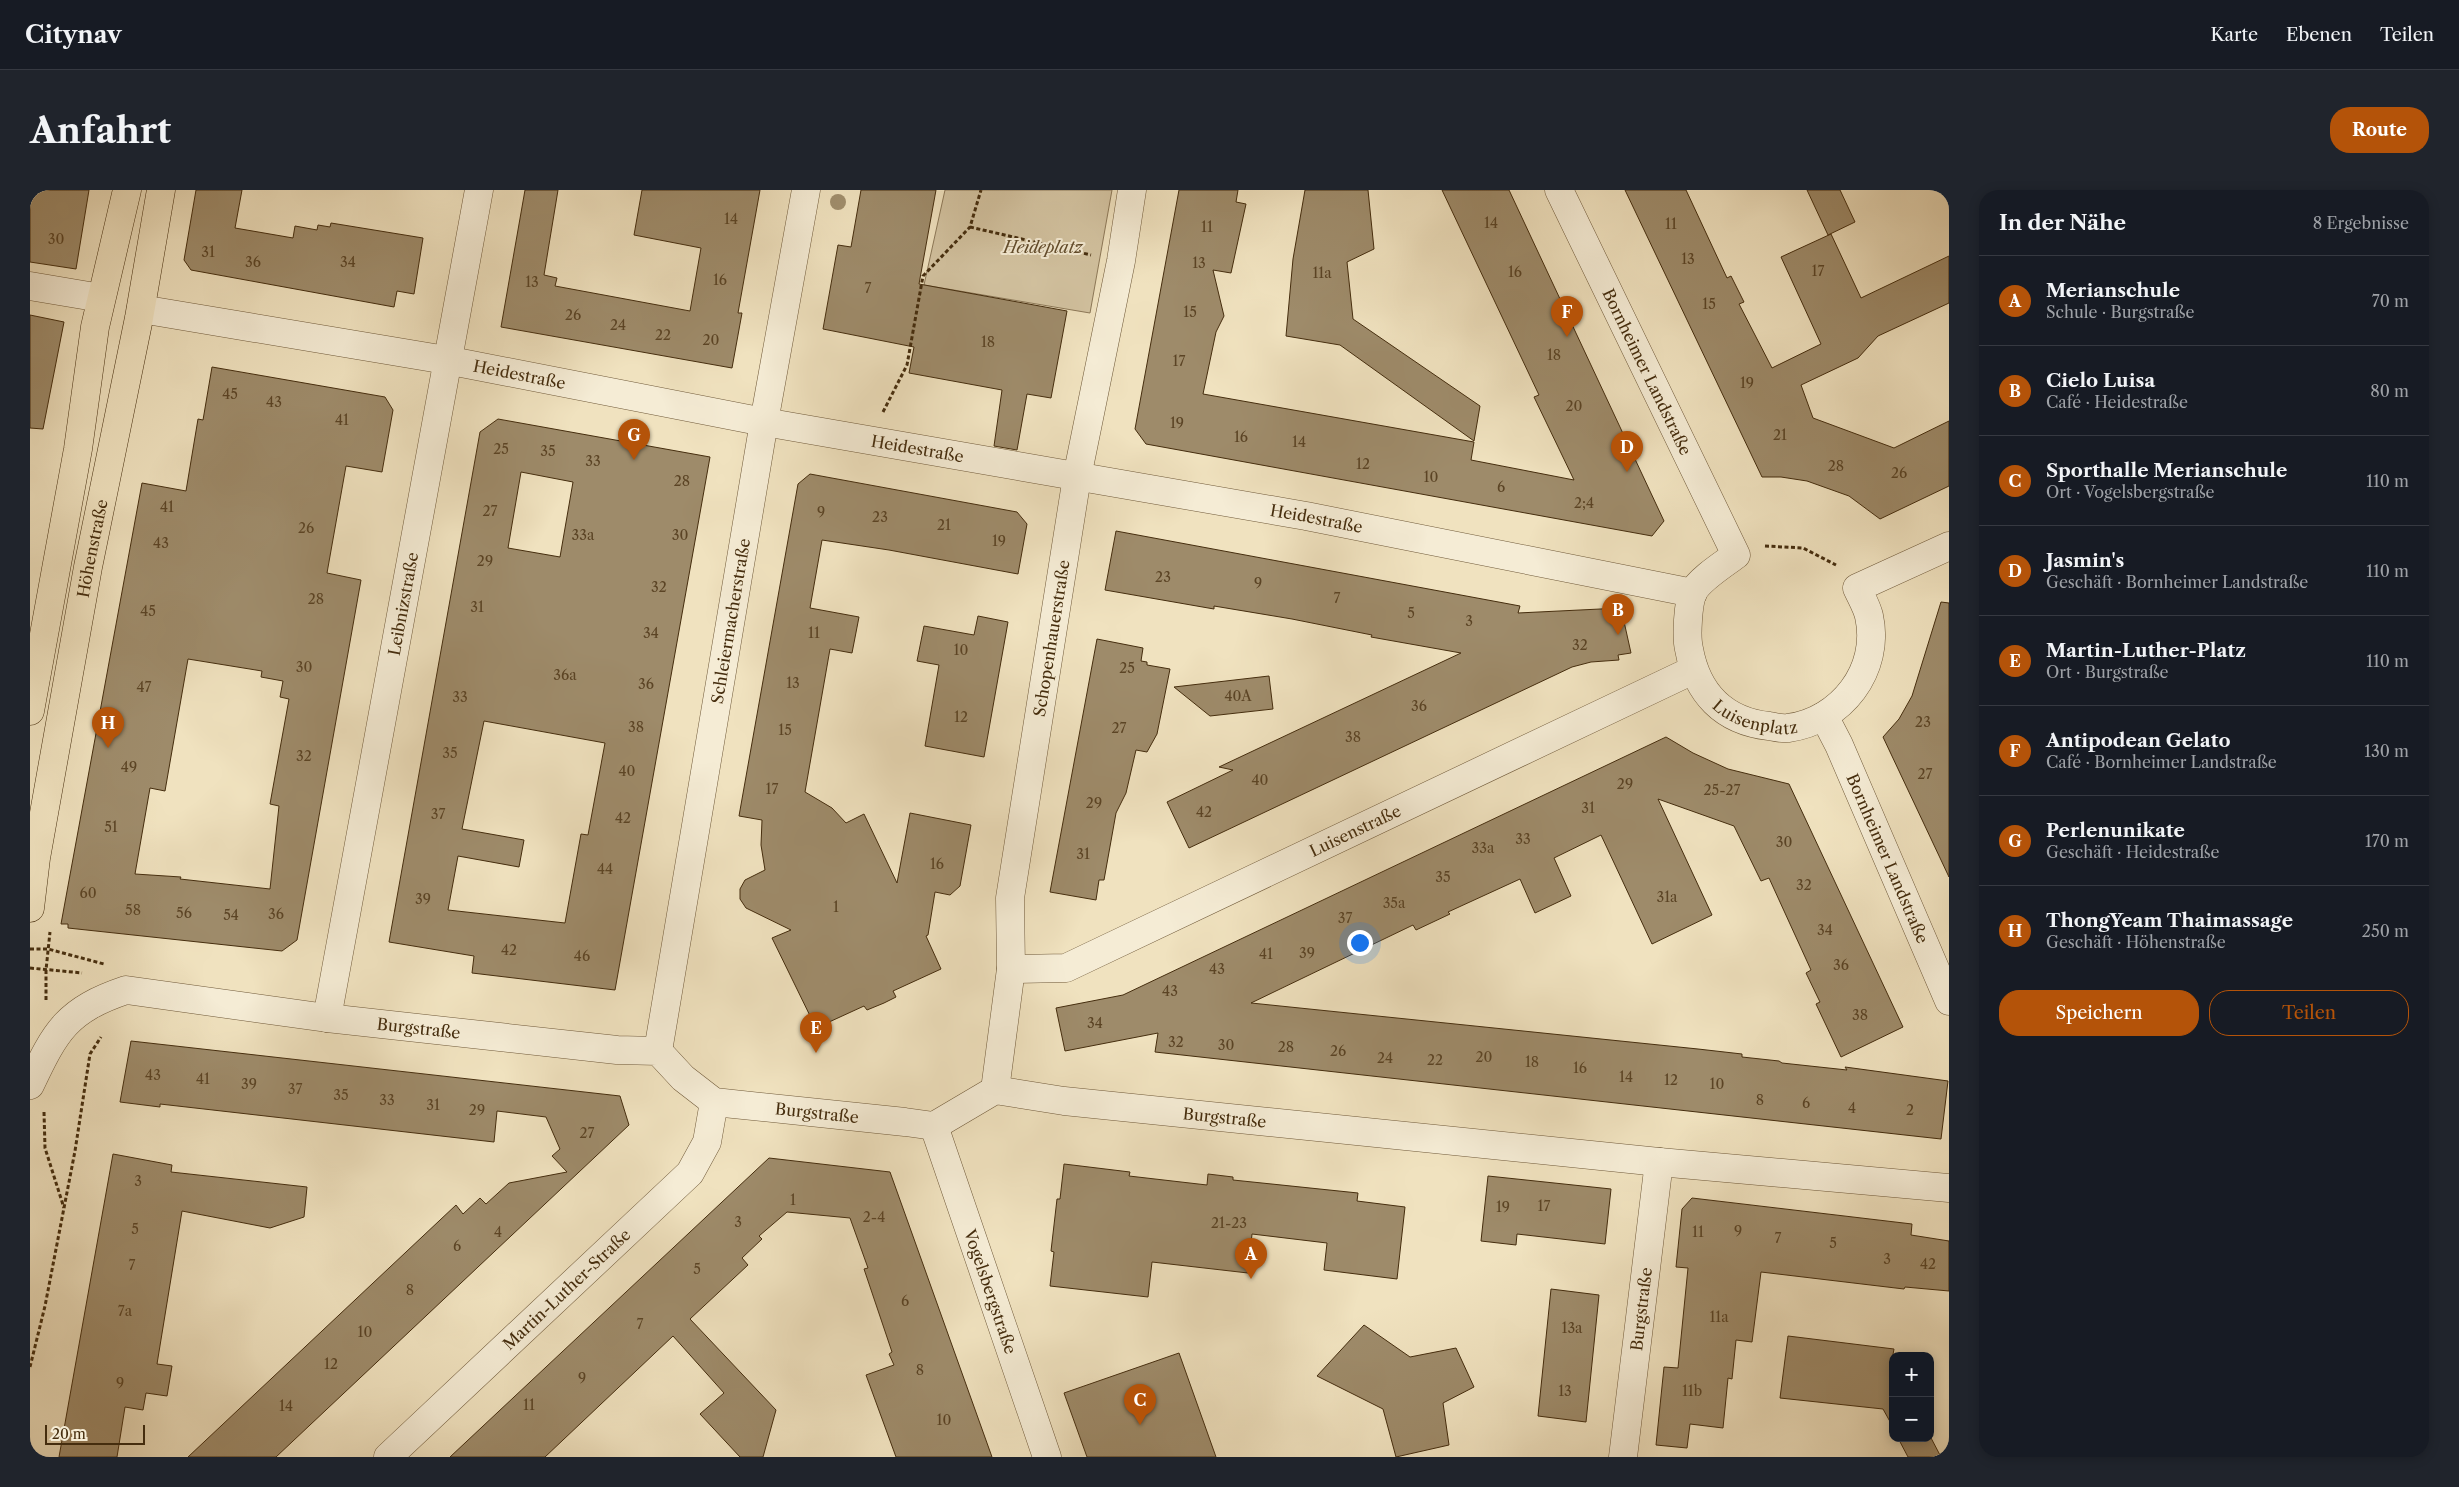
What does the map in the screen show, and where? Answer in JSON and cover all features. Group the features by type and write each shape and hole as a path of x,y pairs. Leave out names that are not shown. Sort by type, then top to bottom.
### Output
{"main road":[{"name":"Höhenstraße","path":"30,711 78,449 101,298 127,190"},
{"name":"Höhenstraße","path":"30,908 36,858 88,567 141,309 161,190"}],"street":[{"name":"Leibnizstraße","path":"327,1018 446,360 479,190"},
{"name":"Schleiermacherstraße","path":"658,1051 764,422 806,190"},
{"name":"Schopenhauerstraße","path":"995,1090 1011,969 1010,898 1077,477 1121,262 1132,190"},
{"name":"Bornheimer Landstraße","path":"1559,190 1736,555"},
{"path":"30,286 101,298"},
{"name":"Heidestraße","path":"141,309 446,360 764,422 1306,516 1693,592"},
{"path":"1857,588 1949,546"},
{"path":"1693,592 1711,574 1736,555"},
{"name":"Luisenplatz","path":"1693,592 1686,636 1693,670 1714,703 1748,724 1787,728 1824,716 1848,698 1864,674 1871,645 1869,616 1857,588"},
{"name":"Luisenstraße","path":"1011,969 1066,968 1693,670"},
{"name":"Bornheimer Landstraße","path":"1824,716 1839,745 1949,1002"},
{"name":"Burgstraße","path":"30,1085 49,1046 62,1028 79,1010 126,990 327,1018 617,1050 658,1051"},
{"path":"658,1051 683,1078 714,1102"},
{"path":"934,1126 995,1090"},
{"name":"Burgstraße","path":"995,1090 1064,1101 1659,1162 1949,1188"},
{"name":"Burgstraße","path":"714,1102 934,1126"},
{"name":"Martin-Luther-Straße","path":"388,1457 690,1173 707,1142 714,1102"},
{"name":"Vogelsbergstraße","path":"934,1126 1047,1457"},
{"name":"Burgstraße","path":"1623,1457 1659,1162"}],"path":[{"path":"869,440 907,365 923,276 970,227 981,190"},
{"path":"970,227 1121,262"},
{"path":"1736,555 1768,545 1803,548 1834,563 1857,588"},
{"path":"30,948 48,949 86,958 127,971 126,990"},
{"path":"30,1368 64,1208 90,1054 100,1038 108,1034"}],"green space":[{"name":"Heideplatz","path":"945,190 1112,190 1090,313 924,285"}],"building":[{"path":"30,190 89,190 76,269 30,262"},
{"path":"196,190 242,190 235,228 293,238 295,226 317,230 318,225 330,227 331,223 423,238 414,294 397,291 394,307 191,270 184,260"},
{"path":"525,190 558,190 544,275 557,278 555,286 690,311 701,248 634,235 642,190 760,190 738,313 742,313 732,368 501,327"},
{"path":"861,190 936,190 919,284 1067,311 1051,398 1027,394 1017,450 994,446 1002,390 909,373 914,347 823,329 838,245 851,247"},
{"path":"1179,190 1238,190 1236,202 1246,204 1231,273 1213,270 1224,316 1216,332 1203,394 1474,442 1471,460 1574,480 1534,397 1539,395 1442,190 1509,190 1664,521 1652,536 1146,444 1135,429"},
{"path":"1305,190 1368,190 1374,249 1347,262 1353,319 1480,406 1474,441 1340,345 1286,336 1293,259"},
{"path":"1625,190 1686,190 1727,278 1731,276 1744,302 1739,304 1772,368 1821,344 1781,257 1831,234 1861,298 1949,256 1949,303 1878,336 1858,358 1801,385 1813,418 1894,448 1949,421 1949,486 1880,519 1849,496 1807,481 1781,477 1762,477"},
{"path":"1807,190 1840,190 1855,222 1828,235"},
{"path":"30,315 64,322 43,429 30,428"},
{"path":"212,367 385,397 393,410 382,472 346,466 327,573 361,580 297,940 282,951 68,928 68,924 61,924 142,483 186,491 198,419 203,420","holes":["188,659 262,671 261,677 283,681 280,697 289,699 270,804 279,806 270,889 180,879 181,877 135,874 150,788 165,791"]},
{"path":"498,419 710,457 615,990 472,973 474,956 389,942 480,432","holes":["521,472 573,482 560,557 508,548","484,721 605,743 588,835 581,834 565,923 448,910 458,856 519,867 524,840 462,829"]},
{"path":"810,474 1017,512 1027,524 1018,574 889,550 822,540 810,608 859,617 852,653 830,649 805,792 832,808 846,823 864,814 897,883 910,813 971,825 960,886 950,895 935,892 928,935 926,936 941,969 893,991 896,997 884,1003 867,1010 864,1006 816,1028 772,938 791,930 746,908 740,899 740,889 745,880 765,870 761,845 762,820 739,816 798,484"},
{"path":"1116,531 1520,606 1518,613 1621,608 1631,653 1618,655 1619,660 1591,662 1572,667 1189,848 1167,802 1233,770 1219,767 1461,653 1371,637 1372,635 1292,619 1214,606 1214,609 1105,590"},
{"path":"1941,602 1949,603 1949,877 1883,737 1899,719 1912,696"},
{"path":"978,616 1008,622 984,757 925,746 939,665 917,661 924,626 974,635"},
{"path":"1097,639 1143,648 1141,661 1147,662 1147,665 1170,669 1157,734 1147,752 1136,750 1126,793 1116,813 1104,880 1099,880 1096,900 1050,892"},
{"path":"1269,676 1273,709 1210,716 1174,687"},
{"path":"1666,737 1693,753 1728,769 1789,784 1903,1027 1841,1057 1816,1004 1820,1002 1806,973 1811,970 1769,878 1761,881 1734,826 1658,799 1712,915 1652,944 1601,835 1554,858 1571,896 1535,913 1520,879 1448,912 1450,914 1416,930 1413,925 1251,1003 1698,1049 1742,1054 1742,1057 1779,1061 1782,1063 1847,1070 1845,1067 1948,1081 1941,1139 1155,1052 1158,1033 1065,1051 1056,1008 1123,995"},
{"path":"131,1041 620,1096 629,1125 276,1457 188,1457 456,1205 463,1214 480,1198 486,1204 509,1183 567,1172 552,1156 560,1149 546,1117 497,1111 494,1142 160,1104 160,1107 120,1102"},
{"path":"113,1154 172,1165 171,1172 307,1187 304,1217 270,1228 182,1211 157,1364 172,1366 167,1396 146,1393 143,1410 125,1407 117,1457 59,1457"},
{"path":"769,1158 890,1172 992,1457 896,1457 866,1375 894,1365 889,1354 892,1352 864,1269 868,1268 850,1218 787,1212 759,1236 762,1239 742,1258 748,1265 690,1319 776,1410 763,1457 740,1457 700,1414 724,1393 673,1336 545,1457 450,1457"},
{"path":"1064,1164 1130,1172 1129,1176 1207,1185 1208,1174 1233,1177 1233,1180 1358,1193 1357,1201 1405,1207 1397,1279 1324,1270 1327,1243 1252,1234 1248,1273 1152,1262 1148,1297 1050,1286 1054,1252 1051,1251 1057,1199 1060,1199"},
{"path":"1488,1176 1611,1189 1605,1244 1517,1234 1516,1245 1481,1241"},
{"path":"1692,1198 1912,1224 1911,1235 1949,1241 1949,1291 1905,1287 1904,1289 1761,1272 1752,1342 1736,1340 1732,1379 1728,1378 1723,1428 1690,1424 1687,1448 1656,1445 1664,1367 1678,1368 1688,1268 1676,1267 1682,1209"},
{"path":"1551,1289 1599,1295 1586,1422 1538,1416"},
{"path":"1364,1325 1410,1357 1456,1348 1474,1387 1443,1403 1449,1445 1396,1457 1383,1409 1317,1376"},
{"path":"1788,1336 1894,1349 1893,1352 1889,1352 1889,1420 1883,1409 1780,1398"},
{"path":"1179,1353 1216,1457 1087,1457 1064,1393"},
{"path":"1900,1442 1933,1442 1941,1457 1908,1457"}],"place":[{"name":"Antipodean Gelato","path":"1567,337"},
{"name":"Perlenunikate","path":"634,460"},
{"name":"Jasmin's","path":"1627,472"},
{"name":"Cielo Luisa","path":"1618,635"},
{"name":"ThongYeam Thaimassage","path":"108,748"},
{"name":"Martin-Luther-Platz","path":"816,1053"},
{"name":"Merianschule","path":"1251,1279"},
{"name":"Sporthalle Merianschule","path":"1140,1425"}]}
